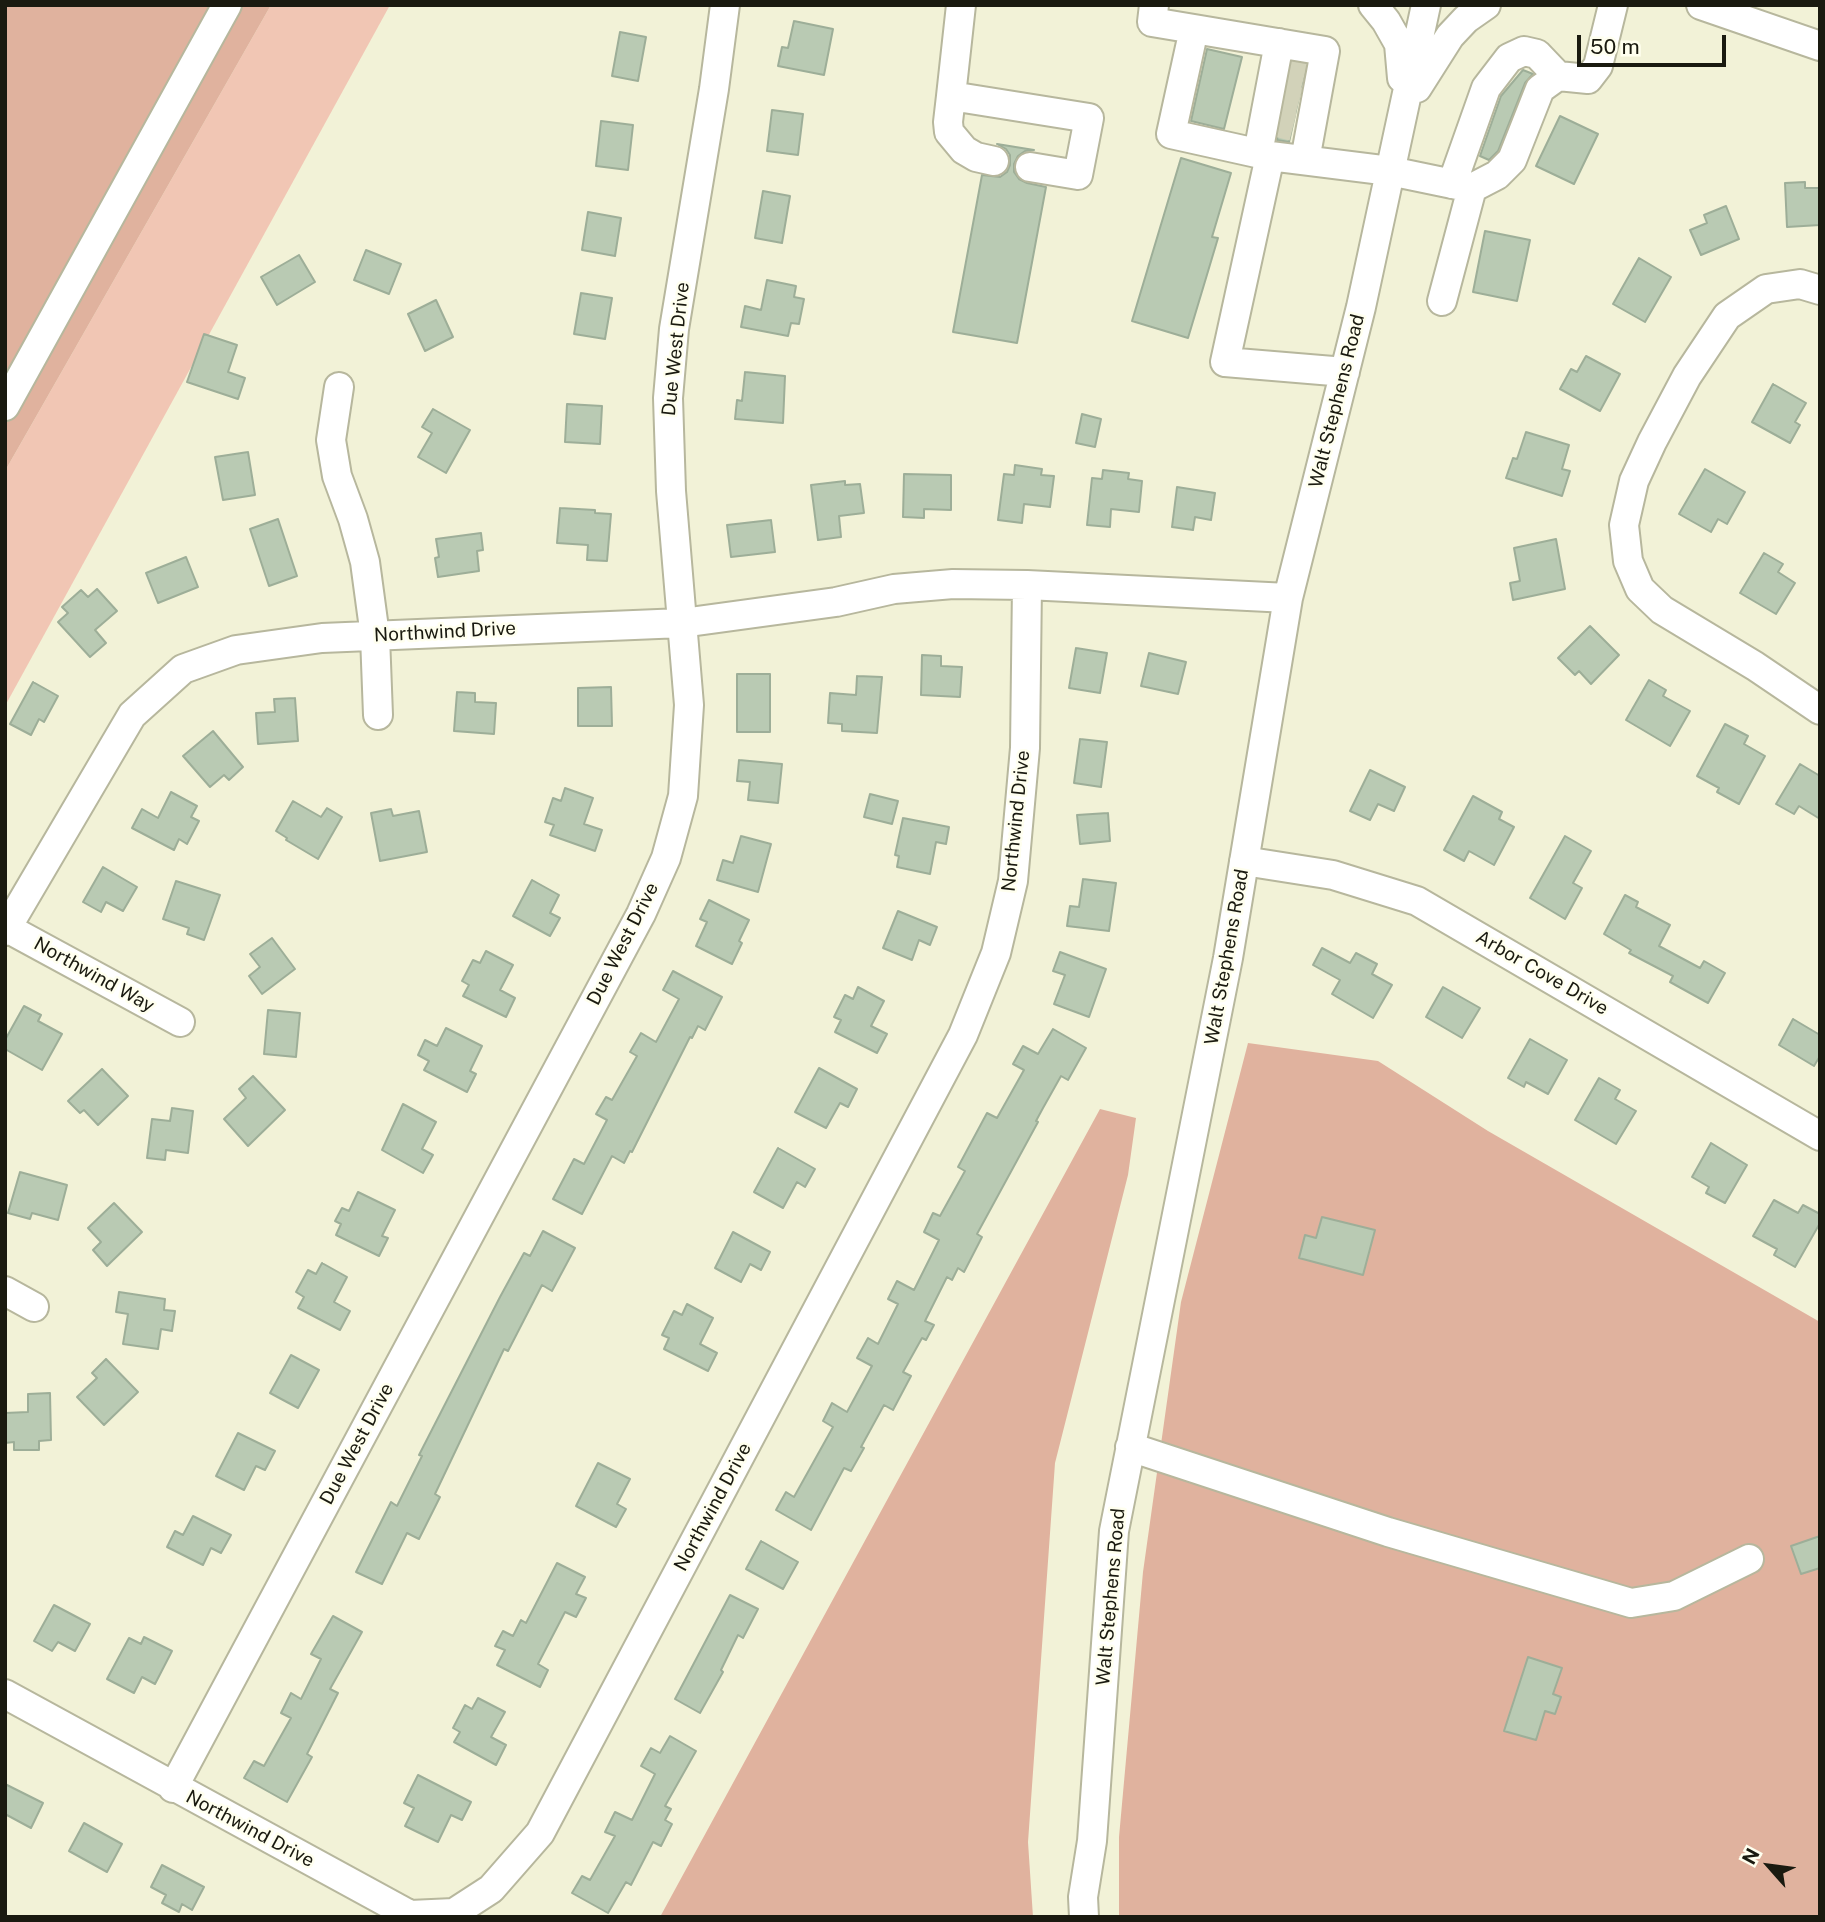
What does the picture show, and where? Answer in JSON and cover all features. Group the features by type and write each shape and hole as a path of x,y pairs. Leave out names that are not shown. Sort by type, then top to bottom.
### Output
{"street":[{"path":"5,405 227,5"},
{"name":"Due West Drive","path":"173,1787 641,914 666,858 683,796 689,705 671,491 668,398 674,329 714,89 725,5"},
{"path":"961,5 950,96 949,132 955,141 976,157 994,161"},
{"path":"1154,5 1152,22 1194,29 1289,95 1305,160"},
{"path":"1373,5 1399,44 1405,109"},
{"name":"Walt Stephens Road","path":"1084,1917 1083,1897 1092,1841 1114,1531 1225,972 1288,598 1345,372 1426,5"},
{"path":"1405,109 1450,36 1466,19 1486,5"},
{"path":"1442,301 1462,186 1486,88 1509,58 1524,51 1537,54 1558,76 1588,79 1598,66 1613,5"},
{"path":"1701,5 1820,46"},
{"path":"1194,29 1171,134 1264,154 1390,171 1462,186 1497,175 1512,160 1540,89 1558,76"},
{"path":"1289,95 1264,154 1225,362 1345,372"},
{"path":"950,96 1089,118 1078,175 1030,167"},
{"path":"1820,290 1800,284 1766,289 1727,316 1687,376 1652,442 1634,481 1624,524 1628,561 1640,589 1662,610 1755,666 1820,710"},
{"path":"340,387 331,440 337,477 365,562 375,636 378,715"},
{"name":"Northwind Drive","path":"6,929 132,715 183,668 236,650 322,638 682,623 836,601 894,589 953,584 1288,598"},
{"name":"Northwind Drive","path":"5,1695 410,1914 454,1915 491,1889 540,1833 963,1035 996,953 1013,881 1025,748 1027,585"},
{"name":"Arbor Cove Drive","path":"1244,861 1334,875 1417,901 1820,1136"},
{"name":"Northwind Way","path":"6,929 180,1022"},
{"path":"5,1291 34,1307"},
{"path":"1130,1447 1388,1532 1631,1603 1674,1596 1749,1559"}],"shaded area":[{"path":"5,5 271,5 5,471"},
{"path":"271,5 390,5 5,706 5,471"},
{"path":"1248,1043 1378,1061 1488,1131 1820,1322 1820,1917 1119,1917 1119,1837 1143,1572 1181,1302"},
{"path":"1100,1109 1136,1118 1128,1175 1055,1463 1028,1842 1033,1917 660,1917"}],"building":[{"path":"794,21 833,29 824,75 778,66 782,47 788,48"},
{"path":"620,32 646,37 638,81 612,76"},
{"path":"1207,49 1242,57 1224,129 1191,121"},
{"path":"1292,62 1306,65 1289,142 1277,140"},
{"path":"1523,70 1533,74 1525,83 1498,151 1489,160 1480,156 1501,96"},
{"path":"772,110 803,114 798,155 767,151"},
{"path":"1560,116 1598,134 1574,184 1536,166"},
{"path":"601,121 633,125 628,170 596,166"},
{"path":"997,144 1034,150 1025,151 1018,156 1014,172 1019,179 1027,183 1046,187 1017,343 953,332 982,175 1000,177 1007,172 1010,165 1010,155"},
{"path":"1181,158 1231,173 1212,237 1218,238 1188,338 1132,321"},
{"path":"1805,182 1805,188 1820,188 1820,225 1787,227 1785,183"},
{"path":"763,191 790,196 782,243 755,238"},
{"path":"1726,206 1739,239 1701,255 1690,230 1707,223 1704,215"},
{"path":"588,212 621,218 615,256 582,250"},
{"path":"1485,231 1530,240 1517,301 1473,292"},
{"path":"366,250 401,264 389,294 354,280"},
{"path":"299,255 315,282 277,305 261,277"},
{"path":"1639,258 1671,277 1645,322 1613,304"},
{"path":"767,280 796,286 794,297 804,299 799,324 791,323 788,336 741,327 745,306 761,310"},
{"path":"581,293 612,298 605,339 574,334"},
{"path":"436,300 453,337 425,351 408,314"},
{"path":"204,334 237,345 228,372 245,378 238,399 187,382"},
{"path":"1586,356 1620,374 1600,411 1560,389 1571,369 1577,372"},
{"path":"745,372 785,376 783,423 735,419 737,400 742,401"},
{"path":"1773,384 1806,403 1795,422 1800,425 1790,443 1752,422"},
{"path":"567,404 602,406 600,444 565,442"},
{"path":"433,409 470,430 446,473 418,457 432,433 422,427"},
{"path":"1082,414 1101,419 1095,447 1076,443"},
{"path":"1526,432 1569,445 1562,469 1570,471 1562,496 1506,478 1513,458 1517,459"},
{"path":"248,452 255,495 223,500 215,457"},
{"path":"1015,465 1042,469 1041,475 1054,476 1050,507 1024,504 1022,523 998,520 1004,474 1014,475"},
{"path":"1705,469 1745,492 1727,524 1718,519 1711,532 1679,514"},
{"path":"1103,470 1129,473 1128,479 1142,481 1139,512 1111,509 1110,527 1087,525 1092,478 1102,479"},
{"path":"904,474 951,475 951,510 924,509 924,518 903,517"},
{"path":"845,481 845,485 860,484 864,513 839,516 841,537 818,540 811,485"},
{"path":"1177,487 1215,493 1211,520 1195,517 1193,530 1172,527"},
{"path":"560,508 595,510 595,513 611,514 607,561 587,560 588,545 557,543"},
{"path":"278,519 297,576 269,586 250,529"},
{"path":"771,520 775,552 731,557 727,525"},
{"path":"481,533 483,550 477,551 479,571 438,577 436,539"},
{"path":"1556,539 1565,589 1513,600 1510,583 1520,581 1514,548"},
{"path":"1764,553 1783,564 1778,572 1795,583 1776,614 1740,593"},
{"path":"186,557 198,587 158,603 146,573"},
{"path":"97,589 117,611 95,630 106,643 90,657 58,622 68,613 62,607 81,590 88,597"},
{"path":"1590,626 1619,655 1591,684 1579,671 1575,675 1558,658"},
{"path":"1076,648 1107,653 1100,693 1069,688"},
{"path":"1149,653 1186,662 1178,694 1141,686"},
{"path":"922,655 941,656 941,666 962,667 960,697 921,695"},
{"path":"737,674 770,674 770,732 737,732"},
{"path":"857,676 882,677 877,733 842,731 842,724 828,723 830,693 856,695"},
{"path":"1649,680 1666,690 1663,696 1690,711 1670,746 1626,720"},
{"path":"33,682 58,696 44,722 39,719 31,735 10,724"},
{"path":"611,687 612,726 578,726 578,688"},
{"path":"457,692 475,693 475,702 496,703 494,734 454,731"},
{"path":"295,698 298,741 258,744 256,713 275,712 274,699"},
{"path":"1725,724 1748,736 1744,744 1765,756 1739,804 1717,792 1719,788 1697,776"},
{"path":"213,731 243,767 229,780 224,775 210,787 183,756"},
{"path":"1080,739 1107,742 1101,787 1074,783"},
{"path":"739,760 782,764 778,803 748,800 750,782 737,781"},
{"path":"1800,764 1820,776 1820,819 1799,806 1794,814 1776,804"},
{"path":"1370,770 1405,787 1394,811 1378,804 1370,820 1350,811"},
{"path":"565,788 593,798 584,824 602,830 595,851 550,835 554,825 545,822 553,798 561,801"},
{"path":"171,792 197,806 191,817 199,821 187,844 179,839 174,850 132,828 142,809 158,818"},
{"path":"870,794 898,801 892,824 864,817"},
{"path":"1473,796 1502,812 1499,819 1514,827 1494,865 1469,851 1464,861 1444,850"},
{"path":"293,801 321,817 327,808 342,817 318,859 276,831"},
{"path":"391,809 393,816 419,811 427,852 380,861 371,813"},
{"path":"1108,813 1110,841 1080,844 1077,815"},
{"path":"903,818 949,827 946,844 936,842 930,874 897,867 899,856 895,855"},
{"path":"741,836 771,844 758,892 717,880 723,860 733,863"},
{"path":"1565,836 1591,851 1573,883 1582,888 1565,919 1530,898"},
{"path":"103,867 137,887 123,911 106,902 101,912 83,902"},
{"path":"1083,879 1116,883 1109,931 1067,926 1070,906 1079,907"},
{"path":"532,880 559,895 550,913 560,918 550,936 513,916"},
{"path":"176,881 220,895 204,940 187,934 189,928 163,919"},
{"path":"1625,895 1638,902 1636,907 1670,925 1659,946 1700,968 1704,961 1725,973 1708,1003 1670,982 1673,976 1629,953 1631,950 1604,934"},
{"path":"709,900 749,920 732,964 696,946 707,922 700,919"},
{"path":"898,911 937,927 930,945 919,940 912,960 883,948"},
{"path":"272,938 295,969 262,994 249,976 260,967 250,954"},
{"path":"1322,948 1350,963 1356,953 1377,964 1372,974 1392,985 1373,1018 1332,994 1340,980 1313,965"},
{"path":"486,951 513,965 500,990 515,998 506,1017 463,996 469,985 462,981 473,960 480,963"},
{"path":"1060,952 1106,969 1089,1017 1054,1004 1065,975 1053,971"},
{"path":"673,971 722,997 705,1030 698,1026 692,1038 690,1037 632,1152 630,1151 624,1163 612,1156 582,1214 553,1199 574,1159 584,1164 607,1120 596,1114 606,1097 612,1100 637,1056 630,1052 641,1033 656,1042 679,999 663,990"},
{"path":"858,987 884,1001 871,1026 887,1034 877,1053 835,1032 841,1020 834,1017 845,995 853,999"},
{"path":"1443,987 1480,1008 1462,1038 1426,1017"},
{"path":"24,1006 41,1015 38,1021 62,1034 42,1070 5,1049 5,1040"},
{"path":"268,1010 300,1013 296,1057 264,1054"},
{"path":"1793,1019 1820,1035 1820,1056 1814,1066 1779,1045"},
{"path":"446,1028 482,1046 470,1071 476,1074 467,1092 424,1070 429,1061 418,1055 425,1040 437,1046"},
{"path":"1053,1029 1086,1048 1068,1080 1061,1076 1043,1108 977,1234 982,1237 964,1272 958,1268 952,1280 947,1277 925,1321 934,1325 926,1340 922,1338 903,1372 911,1376 893,1410 884,1405 851,1471 844,1468 811,1530 776,1510 786,1492 794,1497 833,1427 823,1421 832,1403 847,1412 872,1366 857,1358 868,1338 878,1344 898,1304 888,1299 897,1281 914,1290 939,1240 924,1232 933,1213 940,1216 965,1171 958,1167 987,1113 997,1118 1024,1070 1013,1064 1023,1046 1038,1054"},
{"path":"1530,1039 1567,1060 1548,1094 1526,1082 1524,1087 1508,1078"},
{"path":"819,1068 857,1089 848,1107 840,1103 826,1128 795,1112"},
{"path":"102,1069 128,1096 98,1125 84,1110 80,1113 68,1101"},
{"path":"253,1076 285,1110 248,1146 224,1119 246,1098 239,1089"},
{"path":"1599,1078 1620,1090 1615,1099 1636,1111 1616,1144 1575,1120"},
{"path":"403,1104 436,1122 422,1149 433,1155 423,1173 382,1150"},
{"path":"172,1108 193,1111 188,1153 166,1150 165,1160 147,1158 152,1119 170,1121"},
{"path":"1711,1143 1747,1165 1725,1203 1706,1193 1709,1187 1692,1177"},
{"path":"778,1148 815,1169 805,1187 797,1182 783,1208 754,1192"},
{"path":"20,1172 67,1185 58,1220 32,1213 30,1219 8,1213"},
{"path":"358,1192 395,1210 382,1236 388,1238 379,1256 336,1235 341,1224 335,1221 342,1208 349,1211"},
{"path":"1774,1200 1798,1213 1803,1205 1820,1214 1820,1223 1795,1267 1774,1255 1777,1249 1753,1236"},
{"path":"114,1203 142,1232 107,1266 93,1250 101,1242 88,1228"},
{"path":"1322,1217 1375,1230 1363,1275 1299,1258 1305,1235 1316,1238"},
{"path":"543,1231 575,1248 552,1291 542,1285 508,1351 504,1349 435,1494 440,1497 419,1539 407,1533 382,1584 356,1572 391,1502 397,1506 422,1456 419,1455 524,1253 530,1256"},
{"path":"733,1232 770,1252 761,1270 750,1264 741,1282 715,1268"},
{"path":"322,1263 347,1277 334,1302 350,1311 340,1330 298,1308 304,1297 296,1292 308,1270 316,1274"},
{"path":"119,1292 165,1299 164,1310 175,1311 172,1331 161,1329 158,1349 123,1344 128,1314 116,1312"},
{"path":"687,1304 713,1318 700,1344 717,1353 708,1371 664,1349 669,1338 662,1335 674,1311 682,1315"},
{"path":"291,1355 319,1370 298,1408 270,1393"},
{"path":"106,1359 138,1392 104,1425 77,1397 97,1378 92,1373"},
{"path":"50,1393 51,1440 39,1441 39,1450 14,1450 14,1442 5,1443 5,1413 28,1412 28,1394"},
{"path":"238,1433 275,1451 265,1470 256,1466 244,1490 216,1476"},
{"path":"598,1463 630,1479 617,1504 626,1509 616,1527 576,1506"},
{"path":"193,1516 231,1535 221,1553 211,1548 203,1565 167,1547 175,1531 183,1535"},
{"path":"1820,1536 1820,1568 1801,1574 1791,1546"},
{"path":"761,1541 798,1562 783,1589 746,1569"},
{"path":"557,1563 585,1577 576,1594 586,1598 576,1617 565,1612 538,1664 548,1670 540,1687 497,1665 505,1650 495,1646 503,1631 513,1636 521,1620 526,1623"},
{"path":"730,1595 758,1609 743,1638 738,1635 721,1670 723,1672 700,1713 675,1699"},
{"path":"54,1605 90,1624 75,1651 58,1642 52,1651 34,1641"},
{"path":"333,1616 362,1632 330,1689 338,1693 307,1754 312,1757 287,1802 244,1778 254,1761 264,1766 291,1718 281,1713 291,1693 301,1699 321,1659 311,1654"},
{"path":"144,1637 172,1651 155,1684 142,1677 134,1693 107,1679 129,1638 141,1644"},
{"path":"1528,1657 1562,1668 1553,1694 1561,1697 1555,1714 1545,1711 1536,1740 1504,1731"},
{"path":"478,1698 505,1712 491,1737 506,1745 496,1765 454,1742 460,1732 453,1728 465,1705 472,1709"},
{"path":"670,1736 696,1751 665,1806 671,1809 665,1820 672,1824 661,1846 653,1842 631,1885 626,1882 608,1913 572,1893 582,1876 590,1880 615,1836 605,1832 615,1812 632,1820 655,1774 641,1766 651,1748 660,1753"},
{"path":"418,1775 471,1802 462,1820 451,1815 438,1842 405,1826 414,1808 404,1803"},
{"path":"5,1784 43,1803 31,1828 5,1814"},
{"path":"84,1823 122,1844 107,1872 69,1851"},
{"path":"162,1865 204,1887 192,1910 182,1904 179,1912 162,1903 166,1895 151,1887"}],"tunnel":[{"path":"1284,72 1304,77"},
{"path":"1279,96 1299,101"},
{"path":"1273,122 1293,127"}]}
